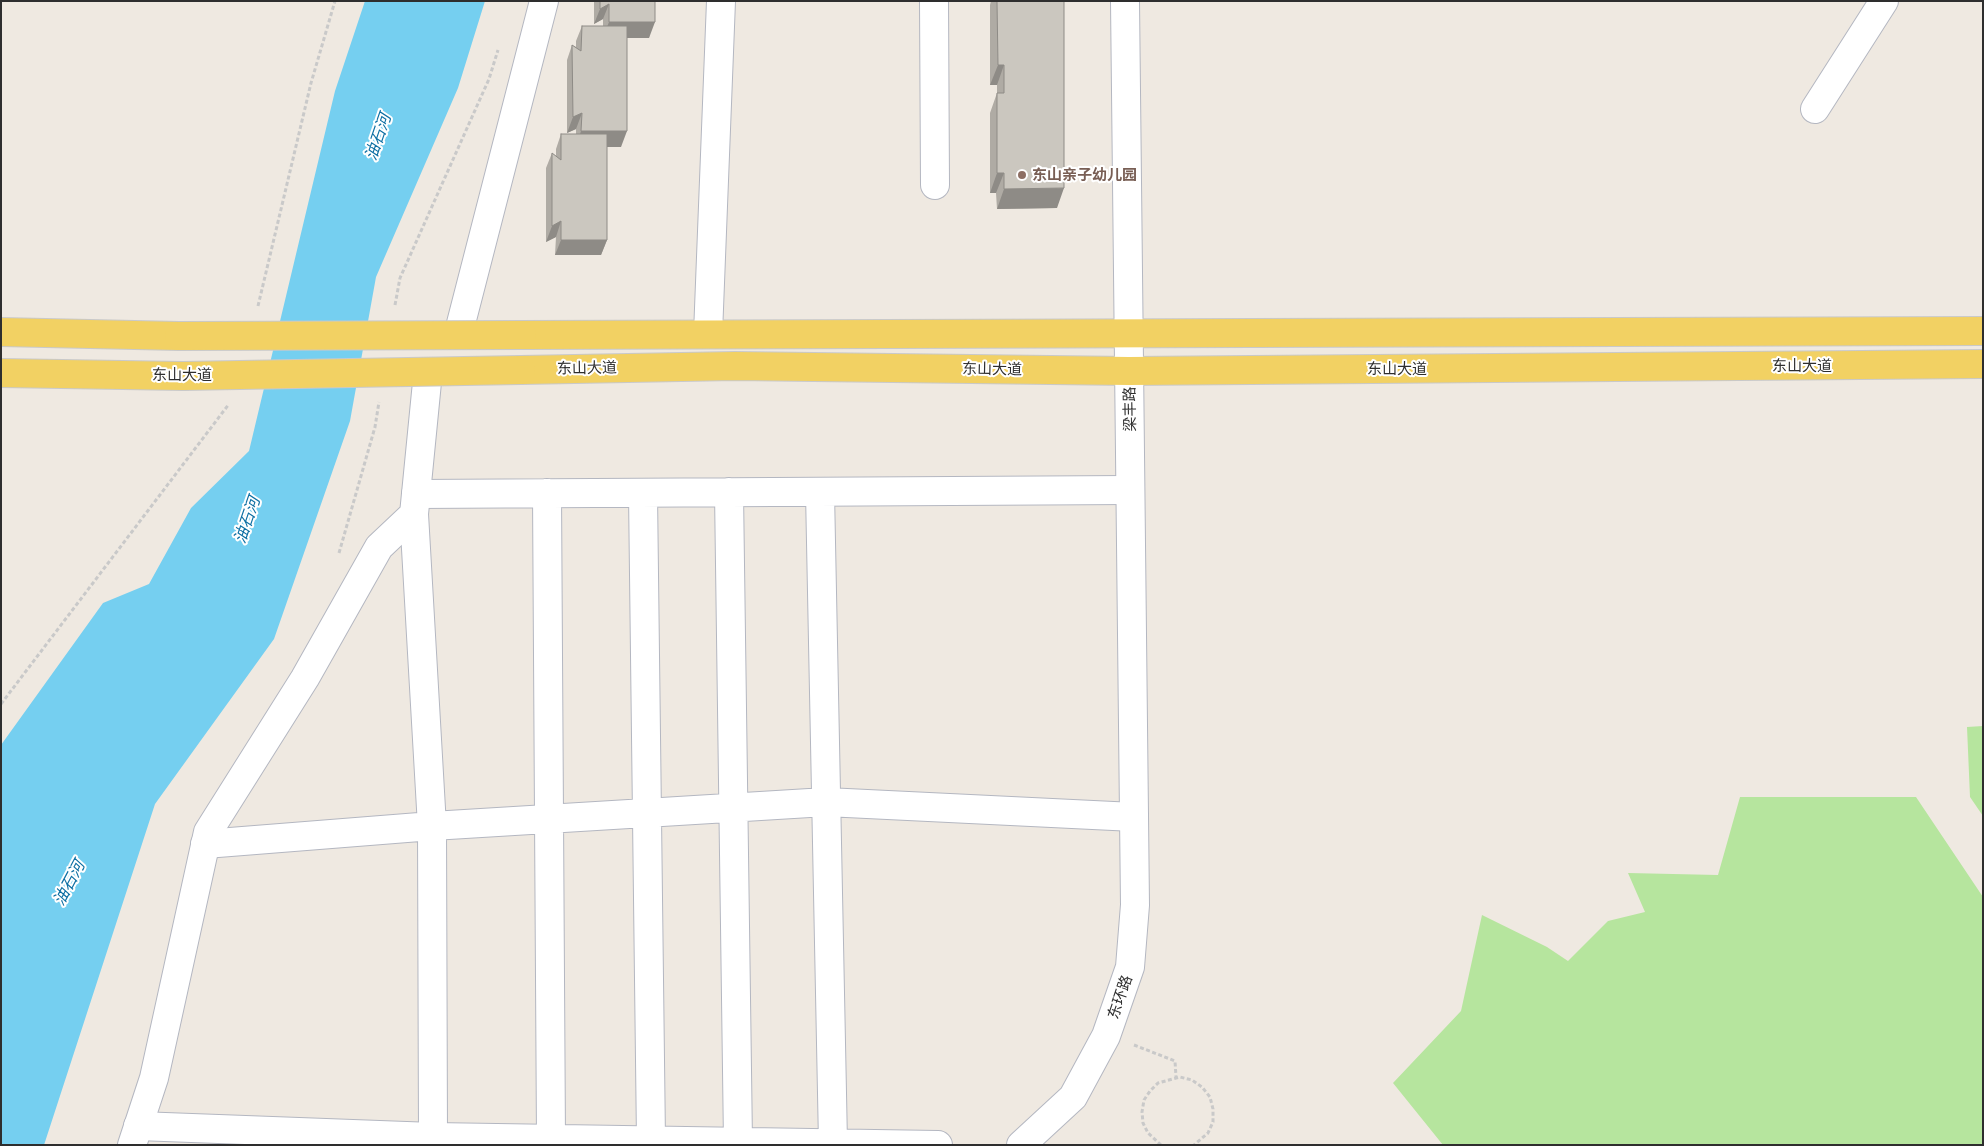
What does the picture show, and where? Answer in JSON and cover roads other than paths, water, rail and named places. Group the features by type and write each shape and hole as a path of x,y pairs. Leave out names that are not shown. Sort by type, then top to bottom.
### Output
{"main road":[{"path":"1,332 251,336 1983,331"},
{"name":"东山大道","path":"1,373 182,376 735,366 1129,371 1983,364"}],"street":[{"path":"458,335 544,1"},
{"path":"708,334 721,1"},
{"path":"934,1 935,185"},
{"name":"梁丰路","path":"1125,1 1134,817"},
{"path":"1815,109 1884,1"},
{"path":"428,372 415,504 432,826 431,1141"},
{"path":"938,1145 551,1139 431,1141 135,1135 154,1078 208,832 305,678 379,547 415,504 547,494 1130,490"},
{"path":"729,492 738,1142"},
{"path":"820,492 833,1143"},
{"path":"643,493 651,1140"},
{"path":"547,494 551,1139"},
{"path":"205,844 432,826 826,802 1134,817"},
{"name":"东环路","path":"1021,1145 1073,1097 1106,1036 1130,967 1135,906 1134,817"}],"water":[{"name":"油石河","path":"365,1 485,1 458,88 376,277 350,421 274,639 155,804 44,1145 1,1145 1,745 103,603 149,584 191,508 249,451 335,91"}],"place":[{"name":"东山亲子幼儿园","path":"1022,175"}]}
